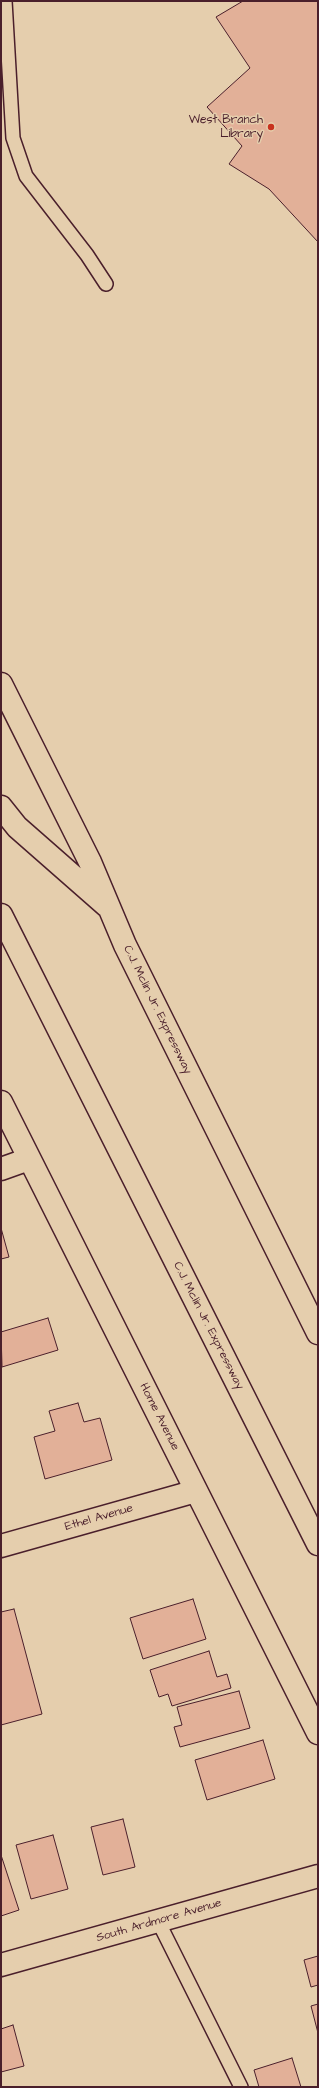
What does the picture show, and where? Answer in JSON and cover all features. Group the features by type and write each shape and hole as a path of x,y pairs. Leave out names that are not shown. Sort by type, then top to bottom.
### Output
{"main road":[{"name":"C.J. Mclin Jr. Expressway","path":"1,684 90,862 125,946 318,1333"},
{"path":"1,807 17,827 110,909"},
{"name":"C.J. Mclin Jr. Expressway","path":"1,915 318,1544"},
{"name":"Home Avenue","path":"1,1102 318,1733"},
{"path":"1,1169 29,1159"},
{"name":"Ethel Avenue","path":"1,1546 196,1491"},
{"name":"South Ardmore Avenue","path":"1,1965 318,1876"}],"lane":[{"path":"5,1 13,138 26,176 87,255 106,284"},
{"path":"158,1921 241,2087"}],"building":[{"name":"West Branch Library","path":"243,1 318,1 318,242 269,189 229,164 242,146 207,107 250,68 216,17"},
{"path":"1,1228 9,1257 1,1259"},
{"path":"48,1318 58,1350 2,1367 1,1332"},
{"path":"78,1403 84,1422 100,1418 112,1460 45,1479 34,1437 55,1431 49,1411"},
{"path":"193,1599 206,1639 143,1659 130,1618"},
{"path":"14,1609 42,1714 1,1725 1,1612"},
{"path":"209,1651 217,1677 227,1674 231,1688 172,1706 168,1694 159,1697 150,1670"},
{"path":"239,1691 250,1728 180,1747 174,1727 182,1725 177,1707"},
{"path":"263,1740 275,1779 207,1800 195,1760"},
{"path":"123,1819 135,1867 103,1875 91,1827"},
{"path":"53,1835 68,1889 31,1899 16,1845"},
{"path":"1,1855 19,1910 1,1916"},
{"path":"318,1956 318,1985 311,1987 304,1960"},
{"path":"318,2004 318,2033 311,2006"},
{"path":"13,2025 24,2066 1,2072 1,2029"},
{"path":"292,2058 301,2087 259,2087 254,2070"}],"place":[{"name":"West Branch Library","path":"271,127"}]}
